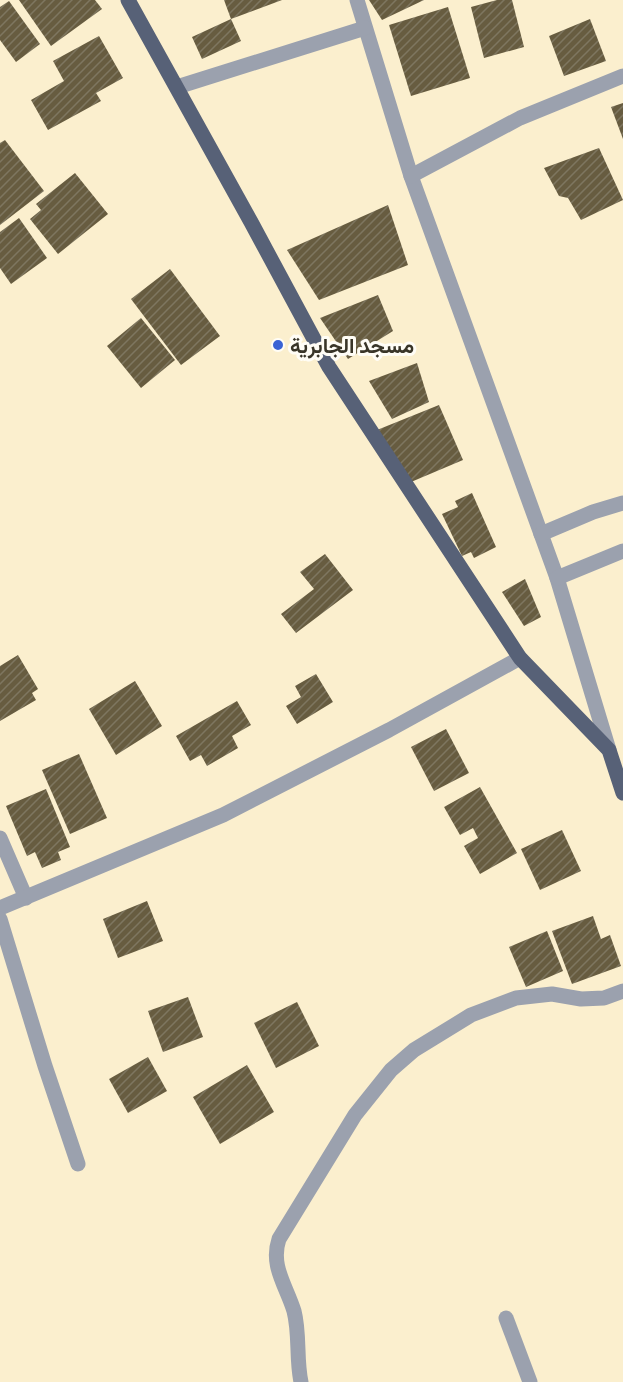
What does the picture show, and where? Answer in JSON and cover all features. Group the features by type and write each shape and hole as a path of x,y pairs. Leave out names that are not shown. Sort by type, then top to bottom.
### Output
{"main road":[{"path":"128,0 329,367 520,658 609,750 623,793"}],"street":[{"path":"357,0 411,176 557,578 609,750"},
{"path":"177,87 365,28"},
{"path":"411,176 520,118 623,76"},
{"path":"542,534 593,512 623,503"},
{"path":"557,578 623,551"},
{"path":"0,908 223,815 389,730 520,658"},
{"path":"0,837 26,898"},
{"path":"0,919 78,1164"},
{"path":"301,1382 298,1333 294,1311 275,1260 275,1250 279,1239 355,1115 392,1070 414,1050 471,1015 516,998 552,994 581,999 604,998 623,991"},
{"path":"506,1318 530,1382"}],"building":[{"path":"19,0 95,0 102,9 51,46"},
{"path":"224,0 282,0 231,19"},
{"path":"369,0 424,0 382,20"},
{"path":"497,0 512,0 524,47 484,58 471,7"},
{"path":"9,1 40,44 16,62 0,40 0,7"},
{"path":"448,7 470,78 411,96 389,25"},
{"path":"231,19 241,41 202,59 192,37"},
{"path":"590,19 606,61 564,76 549,36"},
{"path":"99,36 123,78 96,93 101,101 48,130 31,100 64,81 53,61"},
{"path":"623,103 623,139 611,107"},
{"path":"5,140 44,191 0,225 0,143"},
{"path":"599,148 623,200 581,220 568,198 559,196 544,168"},
{"path":"75,173 108,214 58,254 30,219 41,210 36,204"},
{"path":"388,205 408,265 319,300 287,250"},
{"path":"19,218 47,258 11,284 0,268 0,232"},
{"path":"170,269 220,336 181,365 131,299"},
{"path":"378,295 393,331 348,359 320,318"},
{"path":"141,318 175,360 141,388 107,346"},
{"path":"417,363 429,402 392,419 369,381"},
{"path":"439,405 463,460 411,482 377,430"},
{"path":"472,493 496,547 474,558 471,552 462,556 442,514 458,507 455,501"},
{"path":"325,554 353,590 296,633 281,614 314,589 300,572"},
{"path":"525,579 541,617 524,626 502,592"},
{"path":"18,655 38,689 32,693 36,700 0,721 0,666"},
{"path":"316,674 333,702 297,724 286,706 301,697 295,686"},
{"path":"135,681 162,726 116,755 89,709"},
{"path":"237,701 251,725 232,736 238,748 207,766 201,755 190,761 176,736"},
{"path":"446,729 469,773 434,791 411,747"},
{"path":"79,754 107,818 70,834 42,770"},
{"path":"480,787 517,853 480,874 464,846 478,838 473,828 460,835 444,807"},
{"path":"46,789 70,847 58,852 61,860 42,868 35,852 27,856 6,806"},
{"path":"562,830 581,871 540,890 521,849"},
{"path":"147,901 163,941 118,958 103,919"},
{"path":"593,916 601,939 610,935 621,966 572,984 552,931"},
{"path":"547,931 563,971 526,987 509,947"},
{"path":"188,997 203,1037 163,1052 148,1011"},
{"path":"297,1002 319,1046 276,1068 254,1023"},
{"path":"148,1057 167,1091 128,1113 109,1079"},
{"path":"247,1065 274,1112 220,1144 193,1097"}],"place":[{"name":"مسجد الجابرية","path":"278,345"}]}
